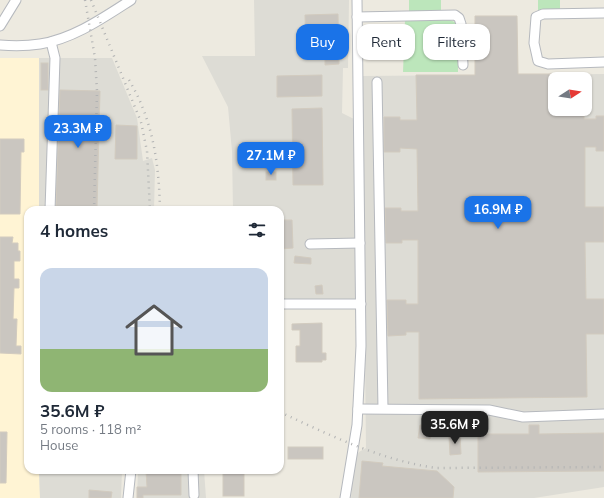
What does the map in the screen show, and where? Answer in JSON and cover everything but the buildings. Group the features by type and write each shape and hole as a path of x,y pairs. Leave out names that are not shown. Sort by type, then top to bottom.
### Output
{"street":[{"path":"0,26 16,0"},
{"path":"0,45 39,45 64,38 89,26 131,0"},
{"path":"345,498 355,444 358,409 361,304 357,0"},
{"path":"604,13 543,14 536,17 534,43 538,61 548,64 604,62"},
{"path":"357,17 455,15 459,18 461,24 463,65"},
{"path":"50,206 55,58 51,42"},
{"path":"377,82 383,408"},
{"path":"310,244 360,243"},
{"path":"284,304 361,304"},
{"path":"358,409 489,410 523,417 604,414"},
{"path":"128,498 131,474"},
{"path":"193,474 194,496"}],"shaded area":[{"path":"254,0 349,0 349,24 296,24 296,60 348,60 348,68 343,68 342,113 354,119 356,300 284,300 284,206 233,206 232,151 228,107 202,56 255,56"},
{"path":"0,58 39,58 39,206 24,206 24,474 39,474 40,498 0,498"},
{"path":"39,58 112,58 137,118 143,161 152,158 155,170 154,206 39,206"},
{"path":"548,74 548,116 592,116 592,74 604,74 604,487 534,498 351,498 354,460 359,452 366,448 362,76"},
{"path":"39,474 122,474 121,498 40,498"},
{"path":"138,474 204,474 206,498 137,498"}],"green space":[{"path":"409,0 441,0 441,12 409,13"},
{"path":"538,0 560,0 560,9 555,12 538,12"},
{"path":"447,19 455,22 456,24 423,24 423,60 458,60 458,72 403,72 403,60 415,60 415,24 405,24 405,20"}],"railway":[{"path":"85,0 95,58 97,91 94,206"},
{"path":"91,0 141,122 147,151 150,206"},
{"path":"129,80 144,111 153,143 158,176 160,206"},
{"path":"284,414 357,446 397,460 417,465 437,468 604,467"}]}
